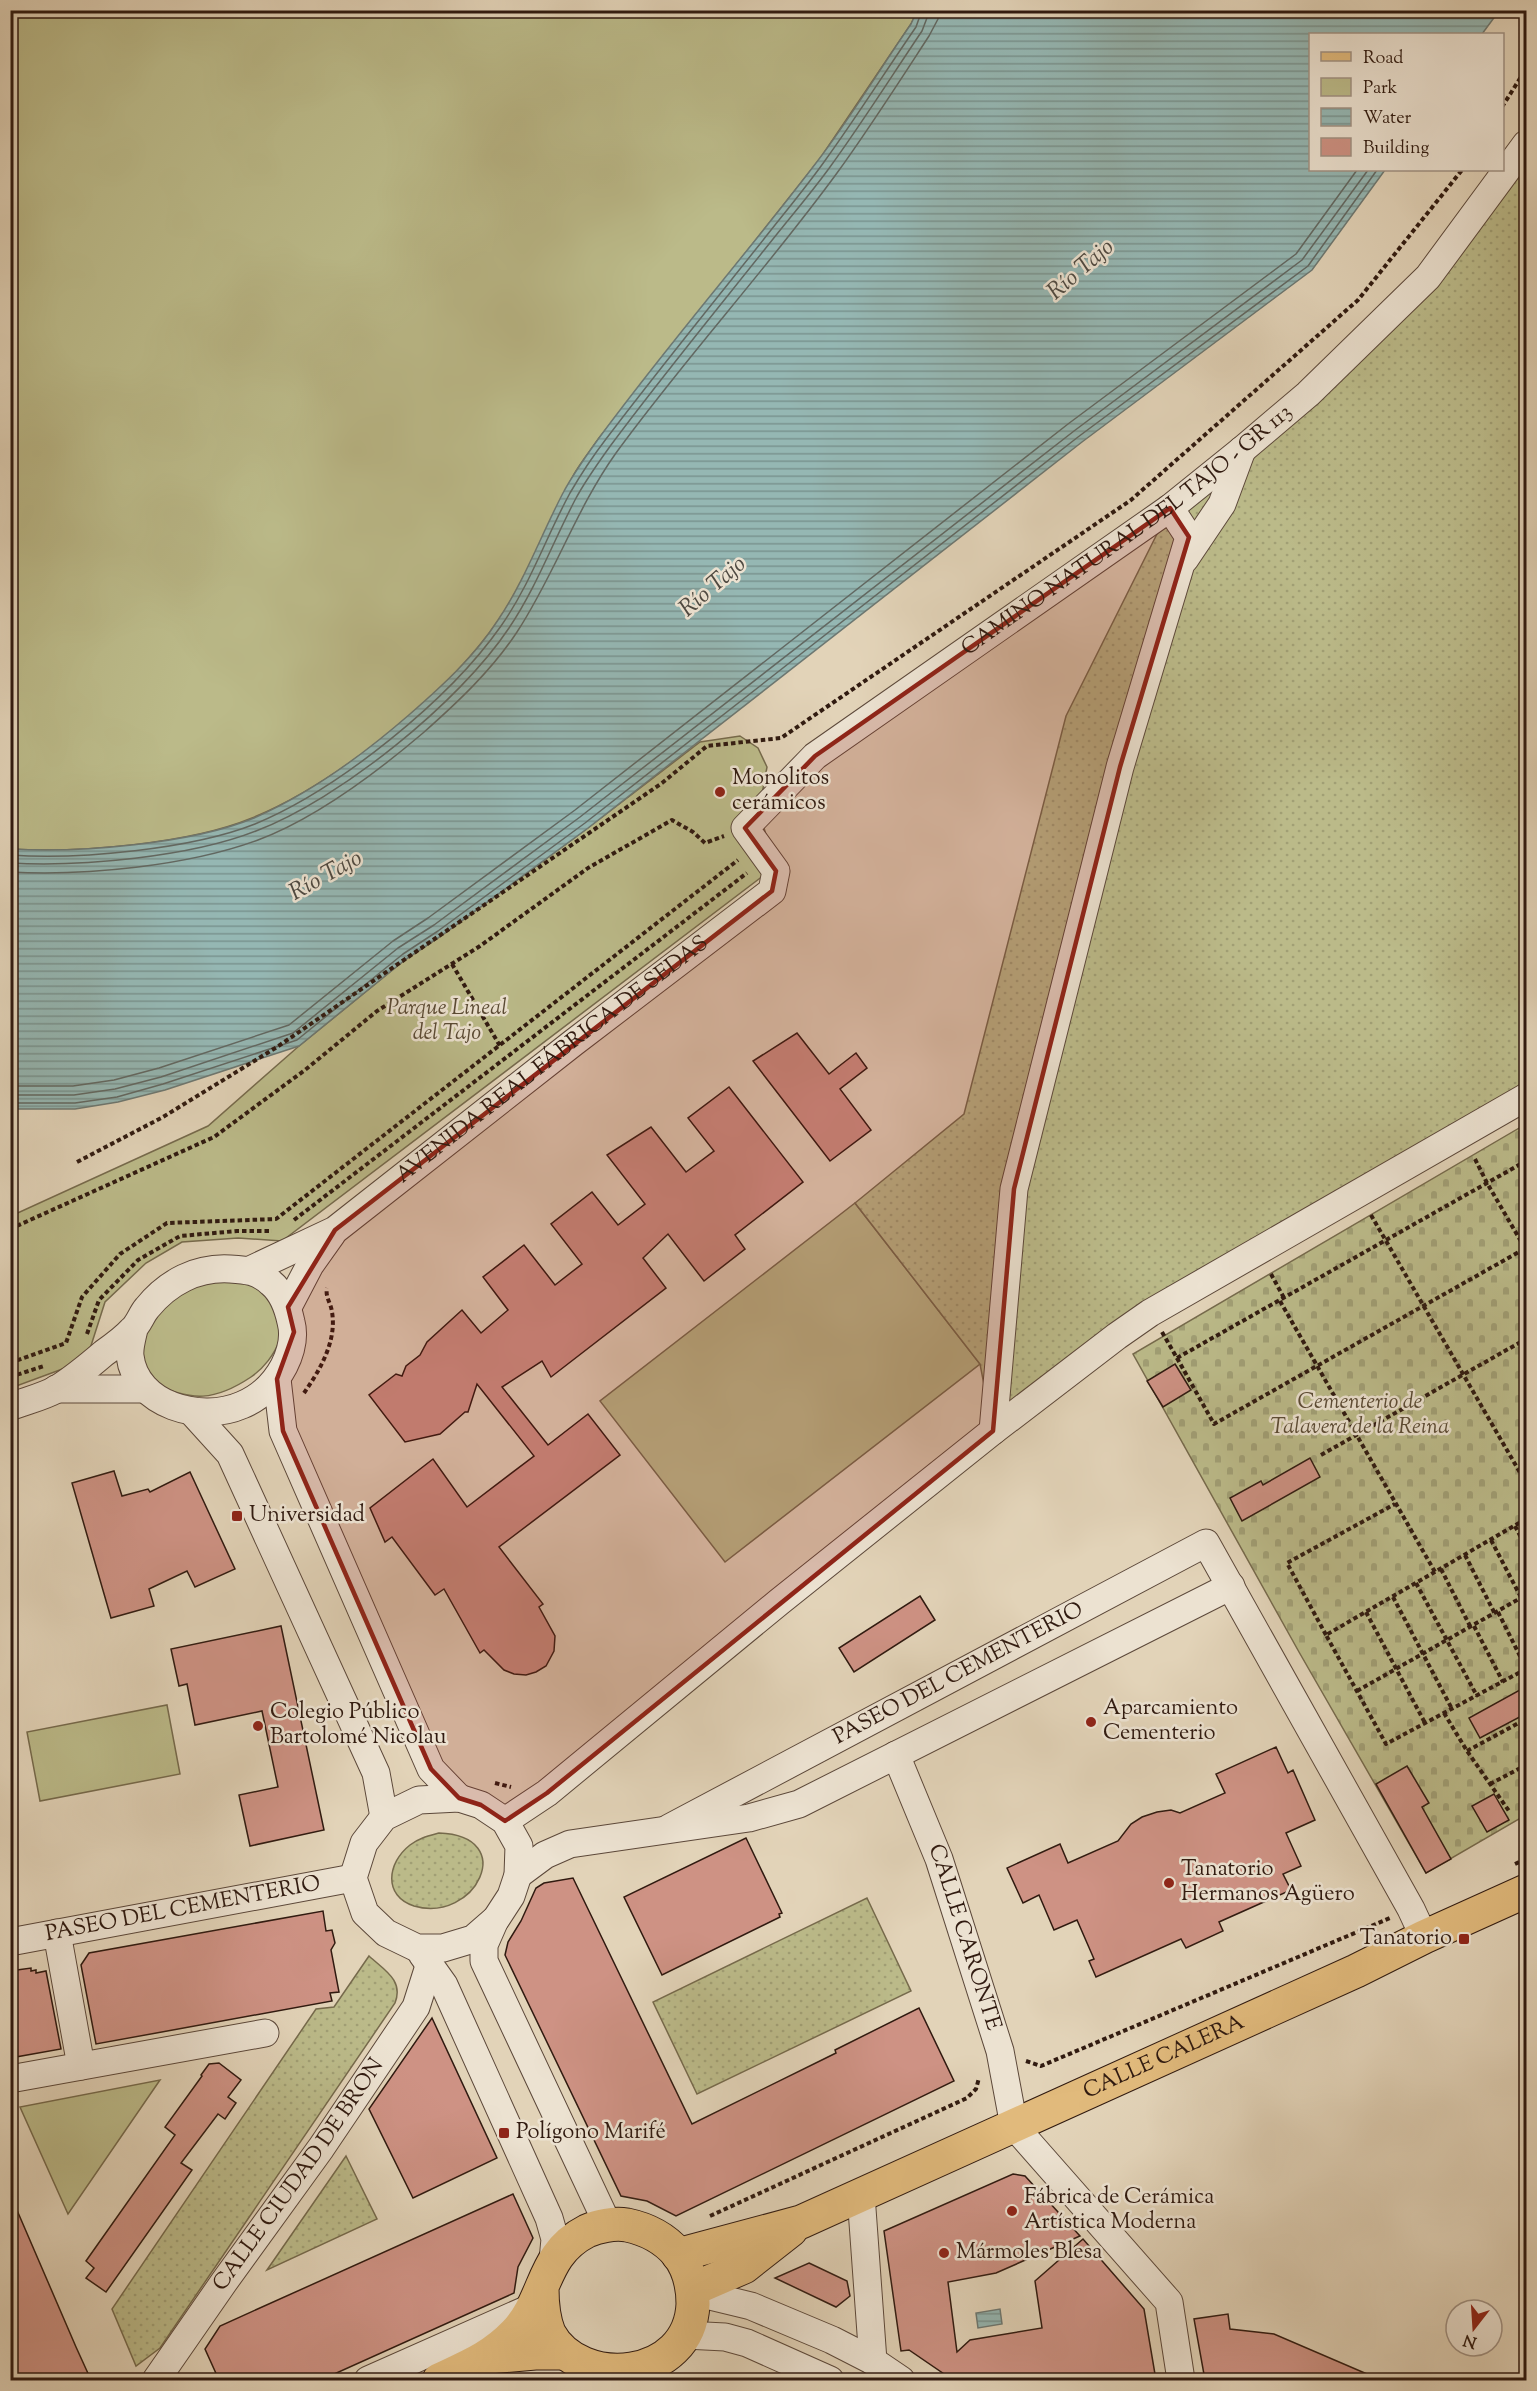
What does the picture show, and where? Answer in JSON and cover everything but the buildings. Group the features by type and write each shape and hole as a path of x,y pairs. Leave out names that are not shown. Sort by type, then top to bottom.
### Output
{"main road":[{"name":"CALLE CALERA","path":"678,2255 801,2222 1356,1971 1418,1923 1516,1879"},
{"name":"CALLE CALERA","path":"693,2291 744,2267 801,2222"},
{"path":"439,2380 489,2357 516,2332 563,2247 576,2236 591,2229 608,2225 632,2226 654,2234 667,2243 688,2271 693,2291 692,2314 686,2335 674,2351 643,2376 599,2377 579,2366 563,2353 549,2334 542,2312 543,2285"},
{"path":"489,2357 563,2353"}],"street":[{"name":"CAMINO NATURAL DEL TAJO - GR 113","path":"757,844 815,756 1170,508 1308,394 1428,277 1527,144"},
{"path":"1179,568 1222,504 1242,450"},
{"path":"993,1431 1014,1189 1120,767 1189,537 1170,508"},
{"name":"AVENIDA REAL FÁBRICA DE SEDAS","path":"250,1270 335,1230 573,1043 772,891 776,871 757,844"},
{"path":"505,1821 547,1793 779,1602 1116,1336 1150,1313 1527,1097"},
{"name":"AVENIDA REAL FÁBRICA DE SEDAS","path":"288,1307 310,1265 335,1230"},
{"name":"AVENIDA REAL FÁBRICA DE SEDAS","path":"217,1268 250,1270 263,1275 276,1286 288,1307 294,1332 289,1357 277,1379 261,1395 241,1406 219,1411 191,1411 167,1405 145,1389 134,1374 129,1354 134,1329 147,1307 191,1273 217,1268"},
{"name":"AVENIDA REAL FÁBRICA DE SEDAS","path":"10,1407 53,1376 134,1329"},
{"name":"AVENIDA REAL FÁBRICA DE SEDAS","path":"53,1376 145,1389"},
{"path":"277,1379 282,1431 431,1769 459,1798"},
{"path":"191,1411 230,1454 376,1773 384,1817"},
{"name":"PASEO DEL CEMENTERIO","path":"669,1828 1206,1543 1418,1923"},
{"name":"PASEO DEL CEMENTERIO","path":"518,1875 545,1855 570,1844 750,1818 799,1804 1231,1586"},
{"name":"CALLE CARONTE","path":"896,1755 939,1859 1000,2051 1014,2126"},
{"path":"368,2380 543,2285 555,2239 549,2218 444,1985 424,1956 386,1934 365,1912 353,1878 364,1843 384,1817 419,1800 459,1798 481,1804 505,1821 519,1846 518,1875 511,1896 496,1919 484,1945 484,1961 608,2225"},
{"name":"PASEO DEL CEMENTERIO","path":"10,1942 353,1878"},
{"path":"424,1956 473,1939 496,1919"},
{"path":"57,1933 81,2066"},
{"name":"CALLE CIUDAD DE BRON","path":"156,2380 321,2148 416,2007 424,1956"},
{"path":"10,2079 265,2033"},
{"path":"1014,2126 1169,2301 1181,2380"},
{"path":"861,2195 873,2361"},
{"path":"693,2291 751,2306 832,2340 873,2361 900,2380"},
{"path":"686,2335 725,2337 747,2343 830,2380"}],"path":[{"path":"1504,105 1527,69"},
{"path":"78,1162 163,1117 277,1047 662,783 707,746 781,738 1131,500 1358,300 1461,171"},
{"path":"10,1229 214,1137 305,1070 377,1011 480,946 588,868 672,820 693,832 705,843 757,844"},
{"path":"10,1364 66,1343 82,1297 120,1254 167,1223 276,1219 757,844"},
{"path":"287,1225 757,844"},
{"path":"452,964 500,1046"},
{"path":"1150,1313 1214,1424 1526,1249 1475,1160"},
{"path":"1177,1358 1527,1161"},
{"path":"1371,1215 1527,1483"},
{"path":"84,1342 99,1299 138,1260 180,1236 237,1231 278,1232"},
{"path":"1271,1274 1318,1366 1435,1572"},
{"path":"302,1396 320,1372 331,1338 333,1312 326,1293 328,1285"},
{"path":"1321,1455 1527,1338"},
{"path":"10,1377 53,1376"},
{"path":"1395,1504 1287,1563 1386,1744 1527,1669 1465,1555"},
{"path":"1326,1635 1527,1519"},
{"path":"1515,1526 1527,1547"},
{"path":"1491,1540 1527,1607"},
{"path":"1441,1569 1503,1682"},
{"path":"1416,1583 1477,1696"},
{"path":"1357,1691 1527,1595"},
{"path":"1393,1597 1452,1709"},
{"path":"1366,1612 1425,1723"},
{"path":"1444,1713 1467,1751 1509,1811"},
{"path":"1467,1751 1527,1719"},
{"path":"1490,1784 1527,1765"},
{"path":"488,1781 518,1788 529,1783 540,1786 547,1793"},
{"path":"1516,1879 1527,1859"},
{"path":"706,2217 968,2098 976,2089 984,2057 1000,2051 1013,2053 1029,2063 1041,2066 1418,1923"}],"highlighted area":[{"path":"1170,508 1189,537 1120,767 1014,1189 993,1431 547,1793 505,1821 481,1805 459,1798 431,1769 283,1431 277,1379 294,1332 288,1307 335,1230 772,891 776,871 745,828 815,756"}],"green space":[{"path":"10,11 917,11 911,24 819,160 582,462 498,621 450,678 420,707 353,760 284,803 252,818 197,834 133,845 38,850 10,849"},
{"path":"1526,144 1526,1096 1092,1354 993,1431 980,1364 855,1203 964,1114 1066,716 1170,508 1308,394"},
{"name":"Parque Lineal del Tajo","path":"740,736 758,748 767,767 759,810 766,835 780,863 282,1241 238,1238 182,1242 146,1263 105,1302 88,1355 76,1364 11,1388 11,1216 208,1126 299,1046 406,959 588,828 700,742"},
{"name":"Cementerio de Talavera de la Reina","path":"1526,1124 1526,1815 1426,1873 1299,1652 1133,1354"},
{"path":"855,1203 980,1364 725,1562 600,1401"},
{"path":"251,1280 277,1304 280,1337 275,1351 264,1366 226,1391 203,1396 179,1393 152,1383 136,1348 139,1336 171,1298 203,1282"},
{"path":"167,1705 180,1774 40,1801 27,1732"},
{"path":"439,1833 464,1838 478,1848 483,1862 480,1877 470,1892 455,1903 436,1908 414,1906 397,1895 393,1887 393,1870 402,1852 410,1845"},
{"path":"867,1898 911,1991 697,2094 653,2002"},
{"path":"369,1956 395,1982 397,1995 395,2003 160,2348 136,2366 112,2309 316,2009 334,2007"},
{"path":"160,2080 68,2214 20,2107"},
{"path":"346,2156 377,2219 267,2270"}],"water":[{"name":"Río Tajo","path":"917,11 1499,11 1483,33 1309,33 1309,171 1384,171 1312,270 1082,442 588,828 406,959 299,1046 165,1090 118,1102 75,1109 11,1109 11,849 69,850 134,845 199,834 254,818 296,797 336,772 374,744 434,693 468,658 508,605 563,493 589,452 652,368 829,146 911,24"},
{"path":"1000,2309 1002,2324 978,2328 976,2313"}],"place":[{"name":"Monolitos cerámicos","path":"720,792"},
{"name":"Universidad","path":"237,1516"},
{"name":"Aparcamiento Cementerio","path":"1091,1722"},
{"name":"Colegio Público Bartolomé Nicolau","path":"258,1726"},
{"name":"Tanatorio Hermanos Agüero","path":"1169,1883"},
{"name":"Tanatorio","path":"1464,1939"},
{"name":"Polígono Marifé","path":"504,2133"},
{"name":"Fábrica de Cerámica Artística Moderna","path":"1012,2211"},
{"name":"Mármoles Blesa","path":"944,2253"}]}
